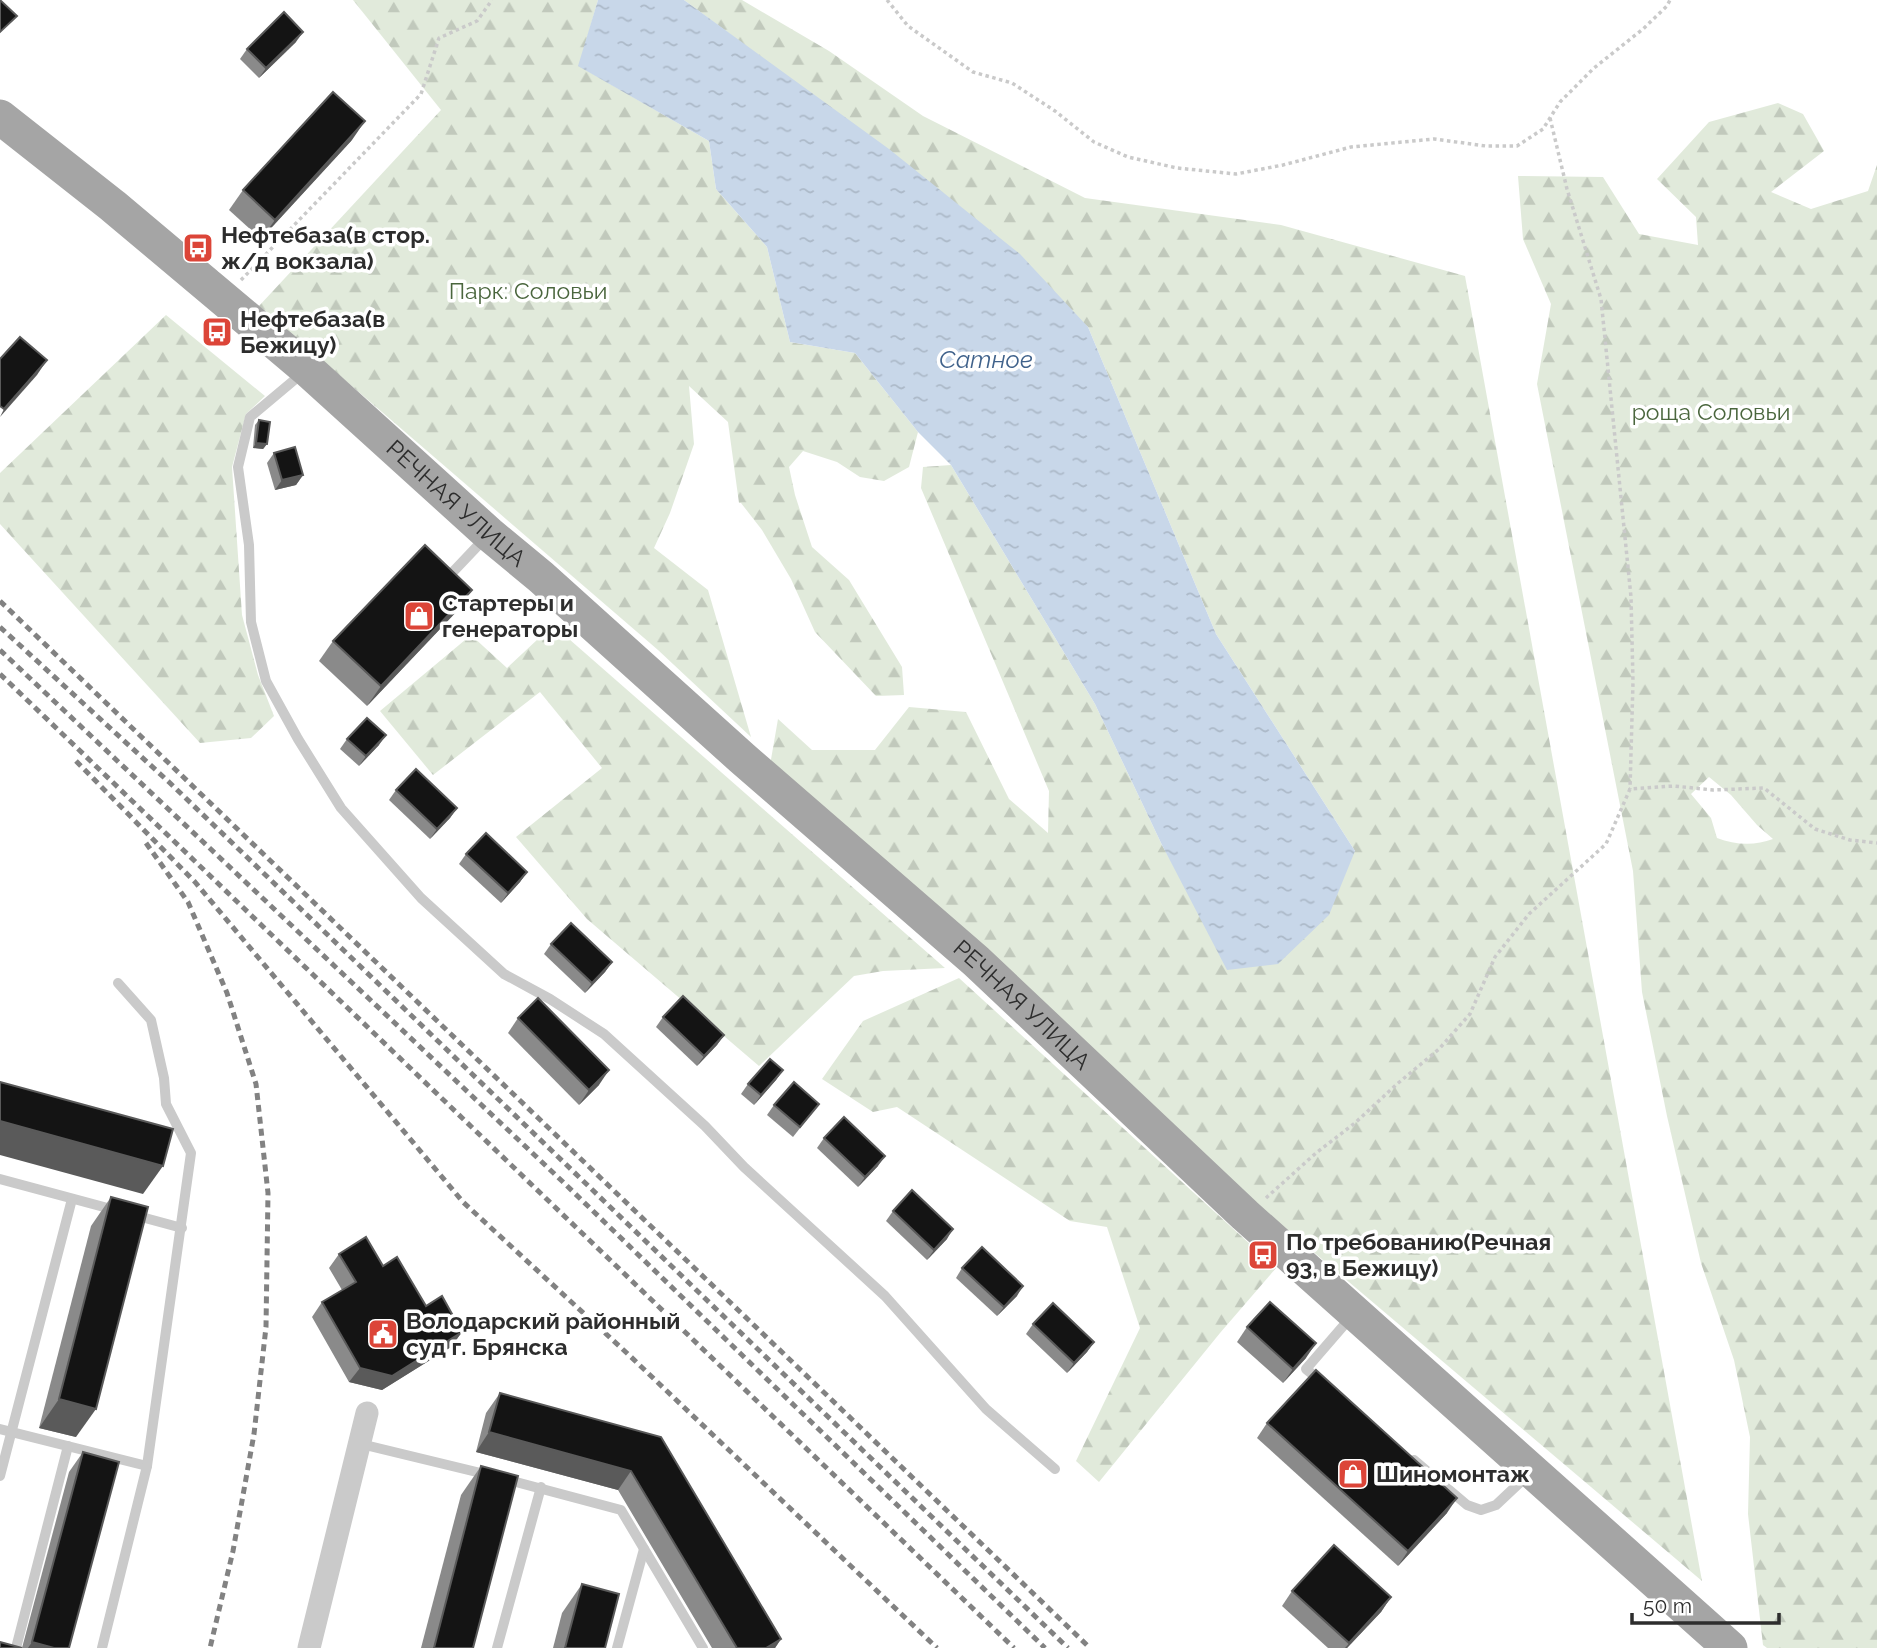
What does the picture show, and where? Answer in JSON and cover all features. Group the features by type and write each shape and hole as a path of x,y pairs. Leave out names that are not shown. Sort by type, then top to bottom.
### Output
{"main road":[{"name":"РЕЧНАЯ УЛИЦА","path":"0,117 113,206 307,369 742,758 976,961 1245,1215 1730,1648"}],"street":[{"path":"309,1648 367,1413"}],"lane":[{"path":"307,369 250,417 238,467 249,545 251,622 266,681 341,808 421,898 504,974 550,999 604,1034 695,1117 744,1167 885,1296 986,1409 1055,1469"},
{"path":"450,575 489,534"},
{"path":"102,1648 147,1466 191,1153 166,1104 164,1078 151,1020 118,983"},
{"path":"0,1179 182,1228"},
{"path":"0,1476 5,1431 72,1199"},
{"path":"1326,1386 1306,1369 1355,1312"},
{"path":"5,1431 147,1466"},
{"path":"361,1444 541,1487 621,1510 703,1648"},
{"path":"16,1648 68,1446"},
{"path":"1407,1454 1467,1505 1481,1510 1496,1505 1531,1472"},
{"path":"497,1648 541,1487"},
{"path":"617,1648 644,1549"}],"path":[{"path":"222,299 421,94 439,38 477,20 492,0"},
{"path":"887,0 908,26 973,72 1012,83 1055,111 1094,142 1128,157 1177,168 1236,174 1351,147 1434,139 1486,146 1517,146 1543,129 1560,102 1586,76 1643,29 1670,0"},
{"path":"1245,1215 1439,1049 1470,1014 1494,957 1529,914 1606,844 1630,789 1633,682 1631,597 1601,299 1567,189 1550,118"},
{"path":"1630,789 1674,786 1713,790 1764,788 1815,829 1850,840 1877,843"}],"green space":[{"name":"Парк: Соловьи","path":"353,0 598,0 579,66 709,141 716,189 767,247 790,342 855,353 918,432 909,467 884,481 860,477 837,462 803,451 789,467 812,547 849,580 902,667 904,695 876,696 815,632 791,579 762,530 739,503 728,422 689,386 694,444 670,513 654,548 708,590 751,737 658,650 259,306 441,110"},
{"path":"684,0 742,0 829,51 923,116 1085,198 1281,225 1465,276 1702,1581 1258,1205 769,771 778,719 812,750 875,750 909,707 966,712 1009,799 1048,833 1049,791 921,488 923,467 951,465 1095,704 1162,845 1186,888 1355,851 1216,634 1088,327 813,96"},
{"name":"роща Соловьи","path":"1778,103 1803,114 1824,151 1771,192 1811,209 1868,191 1877,165 1877,1648 1767,1648 1763,1645 1748,1514 1750,1437 1734,1360 1701,1263 1667,1116 1642,992 1633,871 1537,384 1551,304 1523,239 1518,176 1603,177 1639,234 1698,245 1696,217 1657,179 1709,122","holes":["1709,777 1731,795 1757,825 1773,839 1745,844 1717,838 1711,818 1691,794"]},
{"path":"166,315 265,396 246,414 232,467 242,615 258,675 274,716 251,738 200,743 0,524 0,473"},
{"path":"553,625 945,968 883,971 854,976 759,1066 587,919 516,837 602,768 540,692 433,775 380,711 471,635 507,668"},
{"path":"959,978 1276,1268 1099,1482 1076,1461 1140,1328 1107,1227 1070,1221 897,1107 873,1112 822,1079 863,1021"}],"water":[{"name":"Сатное","path":"598,0 684,0 889,149 1020,254 1088,327 1216,634 1355,851 1329,915 1278,964 1227,970 1162,845 1095,704 951,465 918,432 855,353 790,342 767,247 716,189 709,141 578,66"}],"building":[{"path":"0,0 17,16 0,32"},
{"path":"284,12 303,32 266,68 247,49"},
{"path":"333,92 365,121 275,220 243,190"},
{"path":"20,337 47,360 4,409 0,406 0,359"},
{"path":"259,420 270,422 267,444 256,443"},
{"path":"295,447 303,475 282,480 274,453"},
{"path":"425,545 472,590 381,686 333,641"},
{"path":"367,718 386,735 366,756 347,739"},
{"path":"416,769 457,808 437,829 396,790"},
{"path":"486,833 527,872 508,893 466,854"},
{"path":"571,923 612,962 592,983 551,944"},
{"path":"683,996 724,1035 704,1056 663,1017"},
{"path":"538,998 609,1070 589,1090 518,1018"},
{"path":"770,1059 783,1070 761,1095 748,1084"},
{"path":"0,1082 173,1129 163,1166 0,1121"},
{"path":"794,1082 819,1104 800,1127 774,1105"},
{"path":"844,1117 885,1156 865,1177 824,1138"},
{"path":"912,1190 953,1229 934,1250 893,1211"},
{"path":"111,1197 148,1207 96,1409 59,1399"},
{"name":"Володарский районный суд г. Брянска","path":"366,1237 383,1266 397,1257 426,1306 442,1296 462,1332 392,1376 360,1368 322,1302 356,1282 339,1254"},
{"path":"982,1247 1023,1286 1004,1307 962,1268"},
{"path":"1270,1302 1316,1343 1293,1369 1247,1327"},
{"path":"1053,1303 1094,1342 1074,1363 1033,1324"},
{"path":"1316,1370 1457,1498 1408,1551 1267,1423"},
{"path":"500,1393 661,1437 781,1639 766,1648 737,1648 631,1471 489,1432"},
{"path":"83,1452 119,1462 69,1648 54,1648 32,1642"},
{"path":"481,1466 518,1476 473,1648 434,1648"},
{"path":"1334,1545 1391,1597 1349,1643 1292,1591"},
{"path":"582,1584 619,1594 605,1648 565,1648"},
{"path":"0,1642 22,1648 0,1648"}],"railway":[{"path":"0,601 1090,1648"},
{"path":"0,627 170,783 1068,1648"},
{"path":"0,650 562,1181 1045,1648"},
{"path":"0,674 1014,1648"},
{"path":"76,761 195,882 463,1202 630,1356 937,1648"},
{"path":"146,843 188,902 227,993 256,1084 268,1193 266,1327 254,1434 233,1551 210,1648"}],"place":[{"name":"Нефтебаза(в стор. ж/д вокзала)","path":"198,248"},
{"name":"Нефтебаза(в Бежицу)","path":"217,332"},
{"name":"Стартеры и генераторы","path":"419,616"},
{"name":"По требованию(Речная 93, в Бежицу)","path":"1263,1255"},
{"name":"Володарский районный суд г. Брянска","path":"383,1334"},
{"name":"Шиномонтаж","path":"1353,1474"}]}
